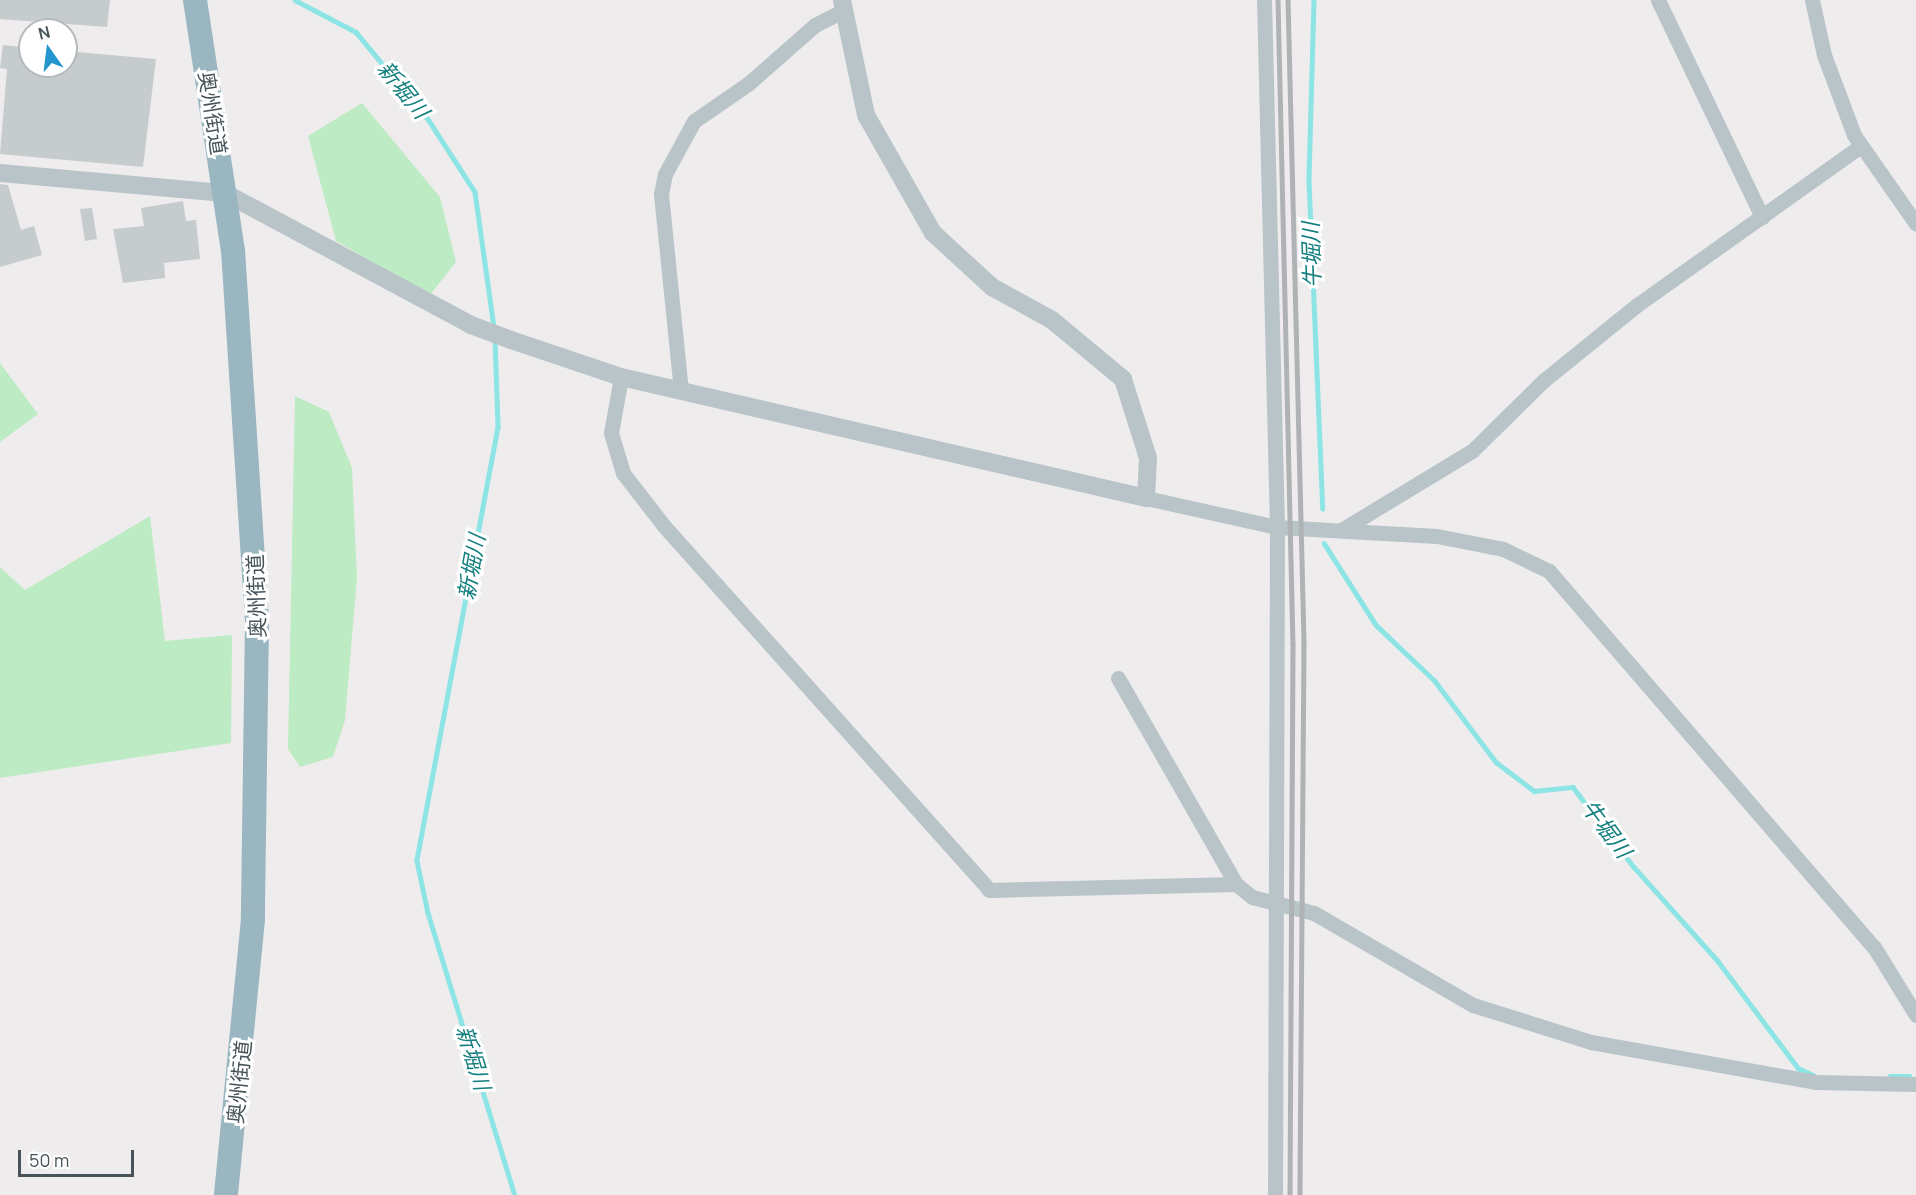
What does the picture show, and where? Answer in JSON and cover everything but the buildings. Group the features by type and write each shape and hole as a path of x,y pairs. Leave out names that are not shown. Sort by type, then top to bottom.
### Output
{"highway":[{"name":"奥州街道","path":"195,0 225,193 250,447 259,716 253,919 226,1195"}],"street":[{"path":"1264,0 1277,527 1278,908 1275,1195"},
{"path":"1658,0 1762,217"},
{"path":"1812,0 1830,75 1859,147 1916,224"},
{"path":"681,391 661,194 665,174 694,121 749,83 815,25 843,5 866,115 933,233 992,287 1062,327 1123,379 1148,458 1146,498"},
{"path":"1343,529 1472,451 1543,381 1637,305 1859,147"},
{"path":"0,173 225,193 482,329 621,377 1277,527 1437,536 1503,549 1549,571 1874,947 1916,1015"},
{"path":"621,377 611,433 623,473 687,552 989,890 1236,884"},
{"path":"1118,678 1236,884 1278,908 1314,913 1473,1005 1591,1042 1815,1082 1916,1084"}],"green space":[{"path":"362,103 440,197 456,262 430,295 336,241 308,136"},
{"path":"0,363 38,414 0,442"},
{"path":"295,396 329,412 352,468 357,578 345,720 333,757 300,767 288,749"},
{"path":"150,516 165,641 232,635 231,743 0,778 0,567 25,590"}],"waterway":[{"name":"新堀川","path":"295,0 356,32 428,119 475,192 494,328"},
{"name":"牛堀川","path":"1314,0 1309,181 1323,509"},
{"name":"新堀川","path":"495,339 498,427 417,861 428,913 515,1195"},
{"name":"牛堀川","path":"1324,543 1376,625 1435,681 1496,762 1534,791 1573,787 1634,867 1718,961 1798,1068 1813,1075"},
{"name":"牛堀川","path":"1890,1076 1910,1076"}],"railway":[{"path":"1278,0 1293,644 1290,1195"},
{"path":"1288,0 1304,643 1300,1195"}]}
